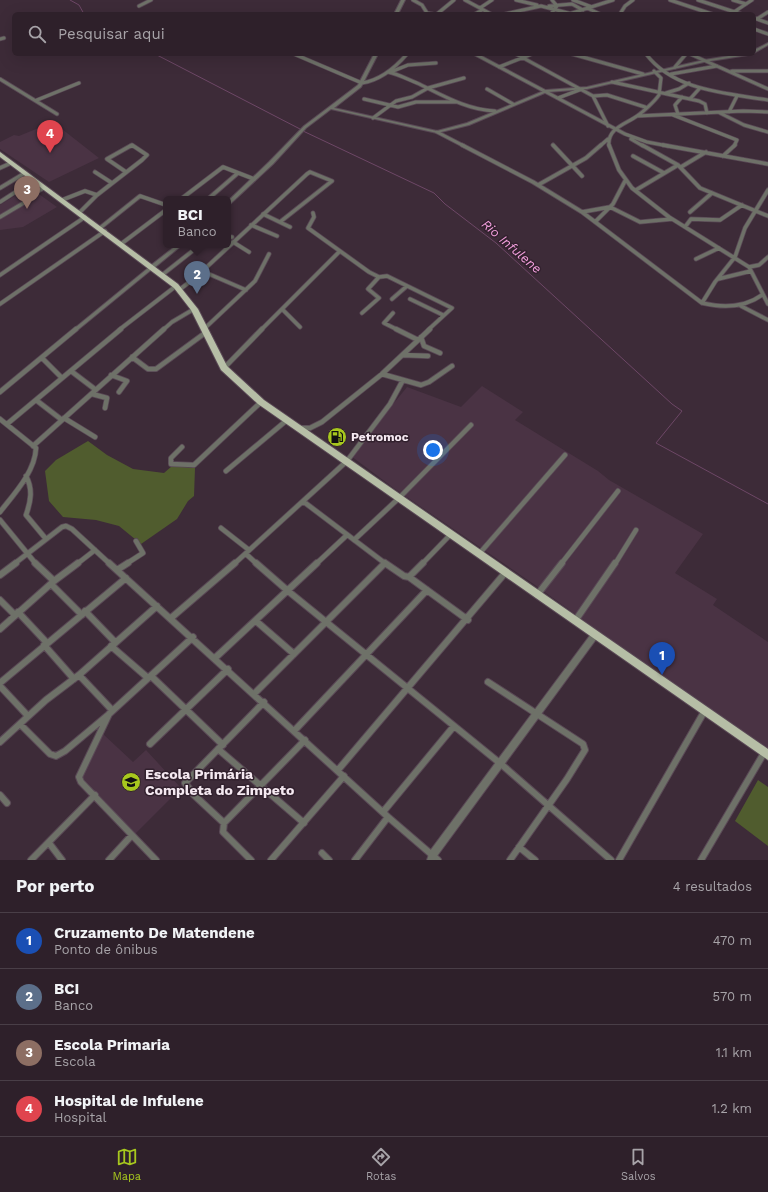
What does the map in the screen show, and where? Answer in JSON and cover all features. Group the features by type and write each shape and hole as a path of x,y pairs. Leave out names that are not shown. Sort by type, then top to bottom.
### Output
{"highway":[{"path":"0,154 152,267 177,288 194,309 224,368 261,402 575,621 594,636 766,754"}],"street":[{"path":"138,6 151,0"},
{"path":"397,12 402,0"},
{"path":"413,0 422,5 426,12"},
{"path":"439,12 454,0"},
{"path":"465,0 487,12"},
{"path":"478,12 492,0"},
{"path":"516,0 563,12"},
{"path":"553,1 560,0"},
{"path":"573,0 592,7"},
{"path":"581,3 585,0"},
{"path":"576,12 613,0"},
{"path":"621,12 625,6 632,0"},
{"path":"670,0 706,12"},
{"path":"698,0 734,12 752,0"},
{"path":"733,0 746,4"},
{"path":"553,1 557,6"},
{"path":"546,7 572,4 583,10"},
{"path":"514,12 541,6"},
{"path":"554,12 557,6"},
{"path":"587,8 596,12"},
{"path":"756,19 768,12"},
{"path":"756,19 768,23"},
{"path":"756,30 768,34"},
{"path":"0,39 4,38"},
{"path":"756,51 768,44"},
{"path":"299,56 362,83 370,82 389,72 408,65 436,63"},
{"path":"231,200 254,179 298,133 362,83 375,56"},
{"path":"394,71 405,56"},
{"path":"479,56 546,91 614,130 634,139 679,166 698,186 768,216"},
{"path":"518,56 593,96 608,126"},
{"path":"499,67 527,56"},
{"path":"579,56 643,74"},
{"path":"648,56 661,70 690,83 699,89 768,100"},
{"path":"675,67 684,56"},
{"path":"694,56 768,89"},
{"path":"438,132 468,124 495,111 546,91 588,88 654,71 735,56"},
{"path":"670,74 696,72 716,66"},
{"path":"394,71 458,101 486,112 495,111"},
{"path":"654,71 661,78 663,93"},
{"path":"728,71 768,72"},
{"path":"745,72 745,78"},
{"path":"0,78 37,100 56,114"},
{"path":"373,118 391,105 428,88 464,78"},
{"path":"612,82 704,103 707,113"},
{"path":"37,100 79,83"},
{"path":"538,185 589,156 608,139 614,130 637,116 645,107 663,93 679,89 690,83"},
{"path":"558,98 580,88"},
{"path":"487,89 513,104"},
{"path":"690,99 699,89"},
{"path":"593,96 607,95 645,107"},
{"path":"729,112 737,96"},
{"path":"678,114 675,105 682,97"},
{"path":"364,99 398,107 416,102 458,101"},
{"path":"330,108 438,132 538,185 582,212 702,302 717,306 741,306 768,320"},
{"path":"484,117 486,112"},
{"path":"637,116 768,112"},
{"path":"720,113 744,125 768,132"},
{"path":"671,114 706,126 737,140 737,143 723,156"},
{"path":"608,139 613,161 625,181 672,219 735,257 750,270 758,282 762,295 768,304"},
{"path":"634,139 768,164"},
{"path":"0,275 82,215 97,195 126,172 147,155 132,145 106,159 126,172"},
{"path":"553,145 571,167 582,176"},
{"path":"636,190 664,173 706,152"},
{"path":"633,156 664,173"},
{"path":"0,168 12,163"},
{"path":"762,163 768,168"},
{"path":"185,196 223,166 254,179"},
{"path":"95,172 112,183"},
{"path":"0,188 25,173"},
{"path":"211,196 238,173"},
{"path":"249,252 232,242 308,173 332,181 280,222"},
{"path":"0,202 34,180"},
{"path":"595,222 611,207 625,181"},
{"path":"0,217 27,202 32,198 32,194 44,188"},
{"path":"702,302 735,257 745,228 768,190"},
{"path":"62,200 85,191 97,195"},
{"path":"690,212 712,193"},
{"path":"0,304 102,230 140,196 163,204"},
{"path":"685,227 691,218 721,220 742,206"},
{"path":"582,212 611,207 640,222 672,219"},
{"path":"121,244 163,212"},
{"path":"298,428 310,428 317,426 382,374 451,309 451,307 387,276 379,276 339,252 308,228 314,217 313,213"},
{"path":"263,214 290,227"},
{"path":"251,225 277,236"},
{"path":"0,392 176,248"},
{"path":"162,275 196,248"},
{"path":"7,424 152,303 202,271 226,248"},
{"path":"696,259 719,248"},
{"path":"224,368 339,252"},
{"path":"132,357 148,369 156,369 205,331 257,279 269,254"},
{"path":"331,260 345,255"},
{"path":"717,280 750,270 768,257"},
{"path":"764,261 768,265"},
{"path":"202,271 246,290"},
{"path":"362,313 379,298 368,289 379,276"},
{"path":"392,299 407,286"},
{"path":"741,306 762,295"},
{"path":"410,299 443,315"},
{"path":"33,446 172,322 194,309"},
{"path":"282,309 300,327"},
{"path":"393,312 384,323 420,339 424,346 440,353"},
{"path":"403,355 428,356"},
{"path":"42,358 62,378"},
{"path":"382,374 424,385 452,366"},
{"path":"71,371 94,392 107,398 105,408"},
{"path":"111,375 127,381 119,392"},
{"path":"171,618 304,502 347,462 390,404 403,380"},
{"path":"36,400 63,419 95,437"},
{"path":"182,447 171,458 171,464 184,466 194,465 261,402"},
{"path":"0,419 36,448 36,455 26,476 0,512"},
{"path":"226,471 286,420"},
{"path":"354,540 399,498 471,424"},
{"path":"479,554 565,455"},
{"path":"26,476 31,489 30,506 26,515 46,539"},
{"path":"536,595 618,491"},
{"path":"304,502 385,563 427,590 468,620"},
{"path":"0,520 53,582 113,644 186,710 260,788 283,804 304,823"},
{"path":"0,575 46,539 66,526 193,637 434,858 594,636"},
{"path":"221,528 288,591 501,764 611,860"},
{"path":"575,621 589,599 626,550 636,530"},
{"path":"408,577 451,534"},
{"path":"215,658 347,535"},
{"path":"117,570 143,553 136,541"},
{"path":"0,629 53,582 95,550"},
{"path":"254,694 385,563"},
{"path":"338,770 468,620 505,573"},
{"path":"0,682 126,578"},
{"path":"295,730 365,654 427,590"},
{"path":"0,600 45,644 74,679"},
{"path":"0,742 60,688 79,675 157,606"},
{"path":"256,621 294,654"},
{"path":"20,724 50,754 56,756 65,751 111,712 193,637"},
{"path":"150,744 228,669"},
{"path":"79,675 111,712"},
{"path":"488,682 583,744 585,750 567,779 510,860"},
{"path":"0,686 28,716"},
{"path":"224,823 194,795 185,784 264,702"},
{"path":"111,712 79,777 81,782 156,860"},
{"path":"619,860 704,712"},
{"path":"383,812 454,726"},
{"path":"251,860 223,832 224,823 260,788 305,740"},
{"path":"701,860 766,754"},
{"path":"271,860 344,776"},
{"path":"0,795 7,803"},
{"path":"31,860 94,795"},
{"path":"354,860 388,817"},
{"path":"109,860 132,835"},
{"path":"49,843 62,860"},
{"path":"519,847 535,860"},
{"path":"322,853 329,860"}],"shaded area":[{"path":"53,122 99,158 49,182 0,149 0,142 14,135 19,136"},
{"path":"29,187 57,207 23,227 0,230 0,205"},
{"path":"482,386 523,412 515,420 598,471 609,480 703,534 675,573 717,599 713,605 768,642 768,754 535,585 395,489 351,456 407,387 461,407"},
{"name":"Escola Primária Completa do Zimpeto","path":"103,734 133,762 146,750 181,788 135,834 81,776"}],"green space":[{"path":"88,441 107,455 133,469 164,473 172,466 195,468 194,496 188,501 177,519 141,544 119,526 96,520 63,517 49,501 45,471 56,460"},
{"path":"758,780 768,787 768,846 735,821"}],"waterway":[{"name":"Rio Infulene","path":"70,0 79,5 83,12"},
{"name":"Rio Infulene","path":"159,56 300,129"},
{"name":"Rio Infulene","path":"303,131 434,193 445,204 496,243 672,404 682,411 656,443 768,504"}],"place":[{"name":"Hospital de Infulene","path":"50,153"},
{"name":"Escola Primaria","path":"27,209"},
{"name":"BCI","path":"197,294"},
{"name":"Petromoc","path":"337,437"},
{"name":"Cruzamento De Matendene","path":"662,675"},
{"name":"Escola Primária Completa do Zimpeto","path":"131,782"}]}
